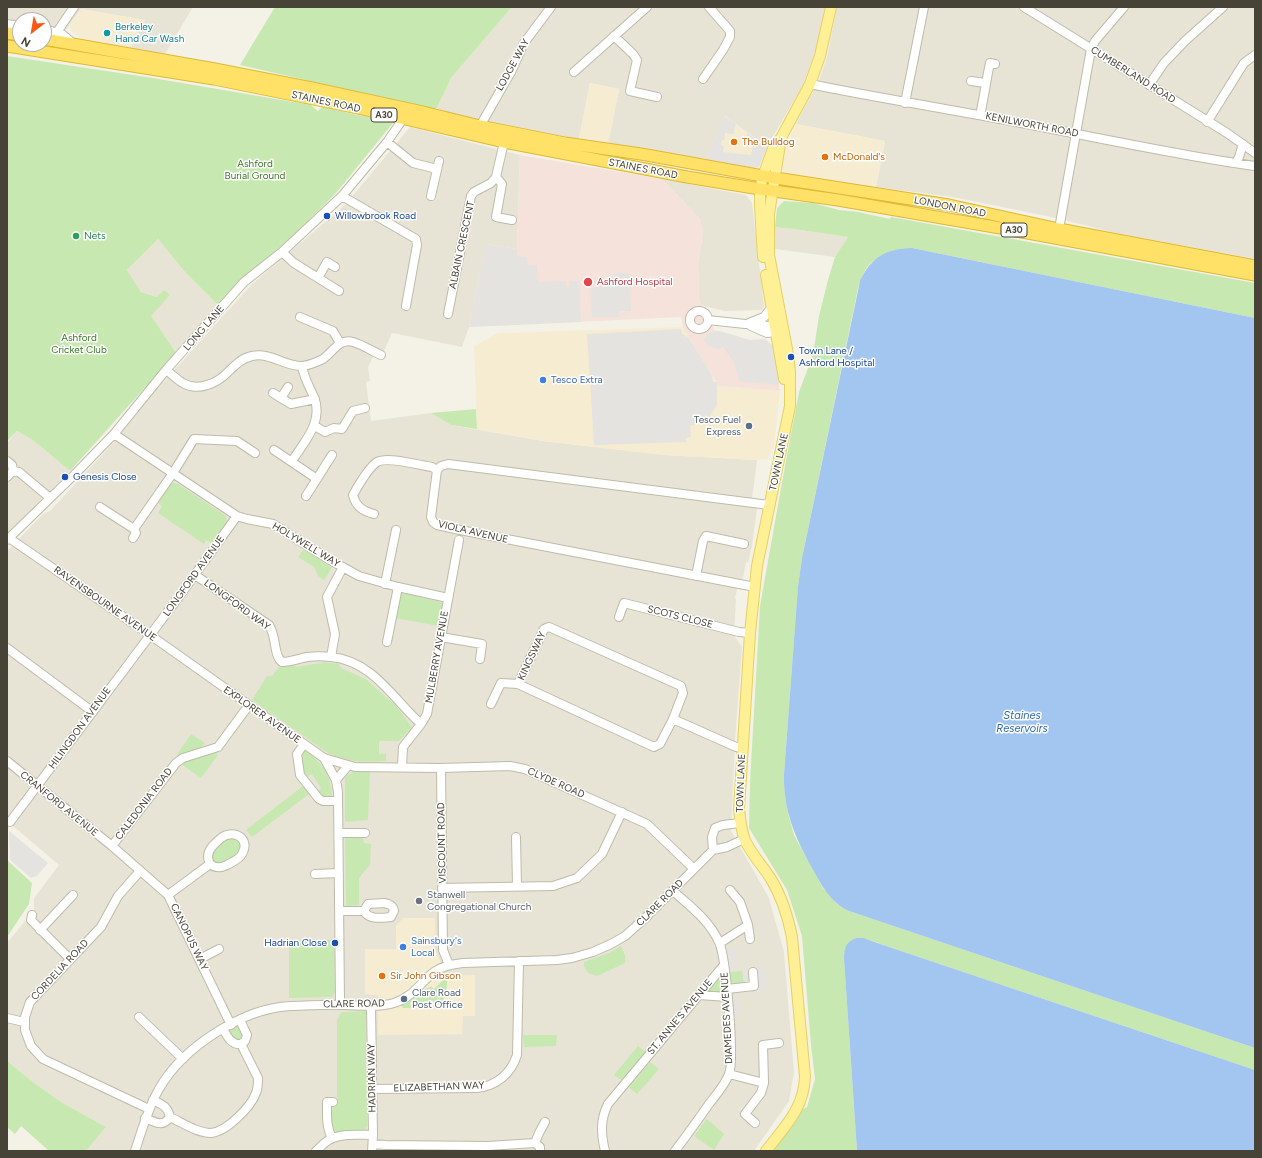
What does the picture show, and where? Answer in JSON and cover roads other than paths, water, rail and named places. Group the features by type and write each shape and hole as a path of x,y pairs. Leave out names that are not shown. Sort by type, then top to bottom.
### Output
{"highway":[{"name":"STAINES ROAD","path":"52,37 74,44 214,69 351,96 480,126 564,143 641,154 762,176"},
{"name":"STAINES ROAD","path":"46,52 214,79 504,142 687,177 760,189"},
{"name":"LONDON ROAD","path":"762,176 949,205 1255,266"},
{"name":"A30","path":"760,189 838,200 1006,229 1255,275"}],"main road":[{"name":"TOWN LANE","path":"778,330 771,308 763,257 760,205 762,176 774,146 781,138 810,84 820,56 830,7"},
{"name":"TOWN LANE","path":"766,1151 798,1109 804,1091 805,1076 790,924 785,907 774,886 744,839 740,823 739,809 750,633 755,587 761,543 787,417 785,386 770,255 769,214 781,138"}],"street":[{"path":"52,36 74,7"},
{"name":"LODGE WAY","path":"480,126 511,72 524,43 551,7"},
{"path":"574,72 647,7"},
{"path":"703,79 730,37 730,31 709,7"},
{"path":"905,103 924,7"},
{"name":"CUMBERLAND ROAD","path":"1024,7 1255,153"},
{"path":"1059,228 1091,49 1095,41 1124,7"},
{"path":"1149,85 1164,63 1185,41 1223,7"},
{"path":"614,36 633,54 637,60 630,91 657,97"},
{"path":"1207,122 1244,63 1255,55"},
{"path":"980,115 990,63 995,64"},
{"path":"972,81 985,83"},
{"name":"KENILWORTH ROAD","path":"810,84 905,103 980,115 1255,166"},
{"name":"LONG LANE","path":"8,539 114,434 166,370 244,282 282,252 342,196 387,142 403,119"},
{"path":"387,142 413,163 438,165 431,196"},
{"path":"504,142 496,177 502,184 496,216 512,220"},
{"path":"1236,163 1243,144"},
{"name":"ALBAIN CRESCENT","path":"448,314 472,196 474,192 491,184 496,177"},
{"path":"342,196 416,239 417,245 406,306"},
{"path":"282,252 294,264 339,291"},
{"path":"318,278 327,262 335,267"},
{"path":"745,324 764,317 771,308"},
{"path":"300,317 333,331 340,343"},
{"path":"708,320 745,324 767,332 778,330"},
{"path":"166,370 184,384 195,387 212,384 218,381 238,362 253,356 270,356 289,364 302,366 322,359 340,343 345,341 353,342 381,355"},
{"path":"292,461 315,426 317,419 315,399 303,376 302,366"},
{"path":"281,398 288,387"},
{"path":"273,393 291,404 315,399"},
{"path":"315,426 325,432 334,428 342,429 353,411 365,408"},
{"name":"HOLYWELL WAY","path":"114,434 237,516 273,524 330,560 359,576 385,584 448,598"},
{"path":"100,507 134,534 194,439 237,441 255,453"},
{"path":"274,450 317,479"},
{"path":"306,496 332,455"},
{"path":"374,514 361,509 349,493 371,467 381,461 387,460 432,467 437,470 441,466 448,464 769,505"},
{"path":"7,461 12,465 13,471"},
{"name":"VIOLA AVENUE","path":"437,470 431,517 437,525 755,587"},
{"path":"13,471 19,472 50,498"},
{"path":"7,477 13,471"},
{"name":"LONGFORD AVENUE","path":"150,635 237,516"},
{"path":"385,584 396,530"},
{"path":"696,576 703,541 706,536 744,544"},
{"name":"RAVENSBOURNE AVENUE","path":"8,539 150,635 201,672"},
{"name":"MULBERRY AVENUE","path":"402,767 403,747 427,714 459,540"},
{"path":"331,657 335,634 327,597 343,567"},
{"name":"LONGFORD WAY","path":"195,575 269,625 274,632 278,658 282,662 308,657 331,657 347,660 370,672 421,724"},
{"path":"387,642 398,587"},
{"name":"SCOTS CLOSE","path":"619,617 624,603 739,632 750,633"},
{"name":"KINGSWAY","path":"548,627 681,686 683,693 673,719 660,744 654,747 518,684 544,629 548,627"},
{"name":"HILINGDON AVENUE","path":"10,822 150,635"},
{"path":"441,637 482,644 480,659"},
{"path":"7,648 93,712"},
{"name":"EXPLORER AVENUE","path":"201,672 324,758"},
{"path":"491,704 501,683 518,684"},
{"name":"CALEDONIA ROAD","path":"112,846 176,762 183,758 218,746 249,705"},
{"path":"673,719 736,747 743,748"},
{"path":"304,744 297,754 300,775 319,799 323,801 338,801"},
{"path":"324,758 336,780 338,801 340,1004"},
{"name":"CLYDE ROAD","path":"324,758 355,767 441,768 510,766 525,769 647,824 694,869"},
{"name":"CRANFORD AVENUE","path":"7,761 112,846"},
{"path":"336,780 348,766"},
{"name":"VISCOUNT ROAD","path":"441,768 443,950 449,965"},
{"path":"442,888 553,886 577,878 602,854 622,812"},
{"path":"713,850 712,837 715,828 723,825 740,823"},
{"path":"339,833 365,833"},
{"path":"229,834 240,836 244,844 243,854 241,856 224,867 216,867 210,864 208,858 209,850 218,840 229,834"},
{"path":"516,837 517,886"},
{"name":"CLARE ROAD","path":"135,1151 149,1108 167,1077 183,1059 203,1041 240,1020 269,1008 340,1004 384,1005 402,1000 414,992 435,972 449,965 463,963 572,958 604,948 631,932 713,850 727,847 744,839"},
{"name":"CANOPUS WAY","path":"112,846 168,895 231,1025"},
{"path":"168,895 210,864"},
{"name":"CORDELIA ROAD","path":"24,1022 24,1017 30,1002 69,958 101,927 118,896 140,870"},
{"path":"315,874 339,873"},
{"path":"730,890 740,902 748,925 750,939"},
{"path":"673,891 709,924 720,943 724,965"},
{"path":"40,930 73,895"},
{"path":"58,898 65,904"},
{"path":"340,911 364,911"},
{"path":"32,915 31,920 69,958"},
{"path":"720,943 748,925"},
{"path":"200,959 219,949"},
{"name":"ELIZABETHAN WAY","path":"372,1089 477,1088 492,1085 502,1078 511,1068 517,1055 519,961"},
{"name":"DIAMEDES AVENUE","path":"675,1151 718,1092 729,1074 732,1058 731,1007 727,993 724,965"},
{"name":"ST. ANNE'S AVENUE","path":"605,1151 601,1137 601,1128 604,1113 608,1104 724,965"},
{"path":"699,995 727,993 754,986 753,972"},
{"name":"HADRIAN WAY","path":"371,1005 372,1147"},
{"path":"139,1016 183,1059"},
{"path":"7,1018 24,1022 31,1046 43,1059 149,1108"},
{"path":"223,1029 232,1042 235,1044 241,1044 245,1041 247,1036 240,1020"},
{"path":"755,1123 745,1114 761,1093 764,1083 763,1045 779,1043"},
{"path":"170,1117 202,1132 212,1133 227,1127 242,1112 257,1093 258,1078 241,1044"},
{"path":"729,1074 764,1083"},
{"path":"145,1118 161,1124 166,1123 170,1117 169,1110 165,1106 153,1100"},
{"path":"332,1138 327,1121 327,1102 333,1102"},
{"path":"535,1143 545,1122"},
{"path":"316,1151 332,1138 342,1136 373,1135"},
{"path":"372,1147 386,1145 488,1148 535,1143 540,1147 540,1151"}],"water":[{"name":"Staines Reservoirs","path":"912,248 1255,318 1255,1048 849,911 837,903 823,887 795,834 788,811 784,787 784,774 798,586 802,558 860,281 869,266 880,256 894,250"},
{"path":"857,938 863,938 1255,1070 1255,1151 857,1151 844,952 848,943"}],"place":[{"name":"Berkeley Hand Car Wash","path":"107,33"},
{"name":"The Bulldog","path":"734,142"},
{"name":"McDonald's","path":"825,157"},
{"name":"Willowbrook Road","path":"327,216"},
{"name":"Nets","path":"76,236"},
{"name":"Ashford Hospital","path":"588,282"},
{"name":"Town Lane / Ashford Hospital","path":"791,357"},
{"name":"Tesco Extra","path":"543,380"},
{"name":"Tesco Fuel Express","path":"749,426"},
{"name":"Genesis Close","path":"65,477"},
{"name":"Stanwell Congregational Church","path":"419,901"},
{"name":"Hadrian Close","path":"335,943"},
{"name":"Sainsbury's Local","path":"403,947"},
{"name":"Sir John Gibson","path":"382,976"},
{"name":"Clare Road Post Office","path":"404,999"}],"park label":[{"name":"Ashford Burial Ground","path":"255,170"},
{"name":"Ashford Cricket Club","path":"79,344"}]}
